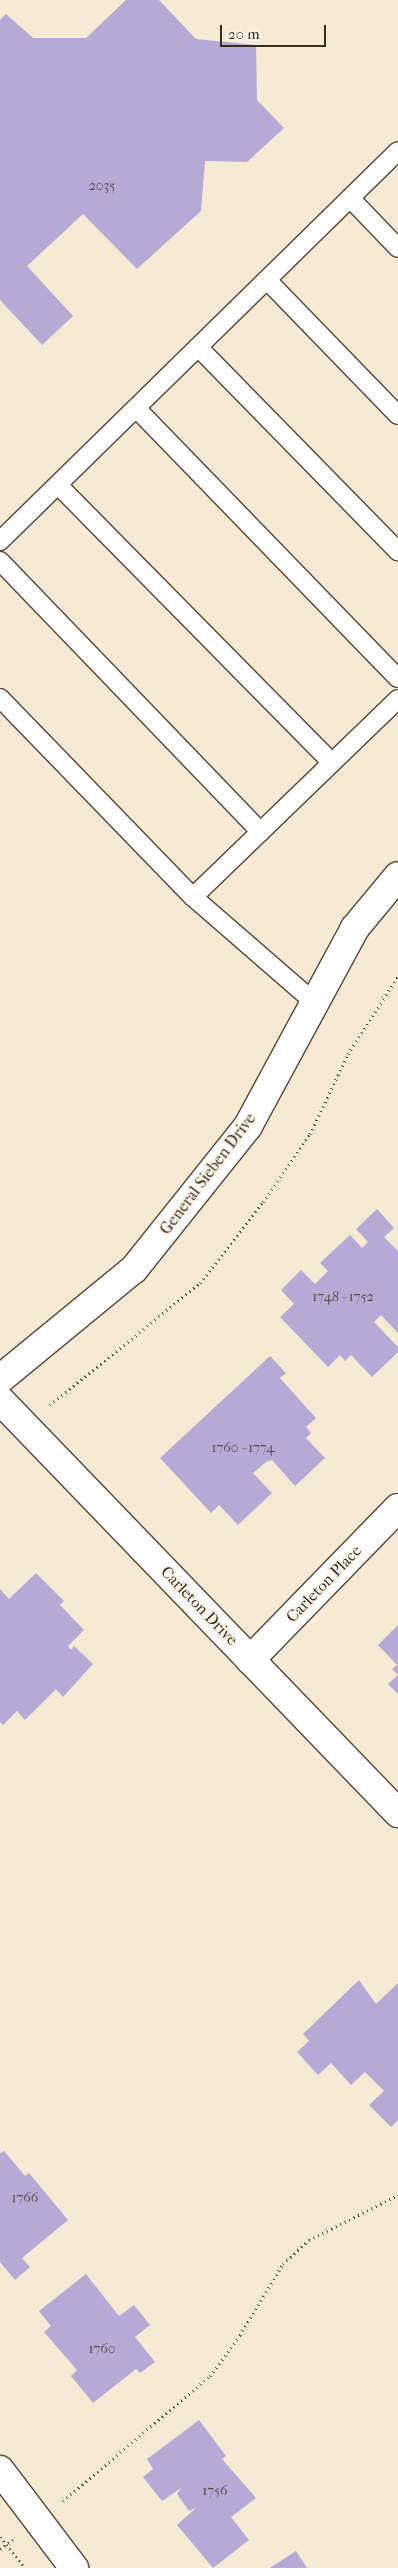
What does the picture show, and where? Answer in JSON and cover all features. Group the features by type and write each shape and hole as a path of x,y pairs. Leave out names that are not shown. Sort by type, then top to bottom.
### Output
{"street":[{"name":"General Sieben Drive","path":"0,1379 134,1269 248,1126 355,928 398,876"},
{"name":"Carleton Drive","path":"0,1400 398,1813"},
{"name":"Carleton Place","path":"250,1660 398,1508"},
{"path":"0,2470 74,2568"}],"lane":[{"path":"0,541 398,151"},
{"path":"350,198 398,248"},
{"path":"267,280 398,415"},
{"path":"198,347 398,550"},
{"path":"136,408 398,678"},
{"path":"58,485 332,762"},
{"path":"0,561 261,832"},
{"path":"0,698 193,897 315,1003"},
{"path":"193,897 398,699"}],"path":[{"path":"25,1426 117,1347 200,1283 263,1202 310,1134 348,1054 398,976"},
{"path":"0,2549 40,2522 210,2376 240,2335 283,2264 309,2240 398,2195"},
{"path":"0,2537 25,2568"}],"building":[{"path":"126,0 159,0 196,39 256,45 257,100 284,128 247,162 205,161 201,211 137,269 83,214 27,266 73,316 42,345 0,300 0,20 6,14 33,38 86,38"},
{"path":"377,1209 394,1228 384,1237 398,1251 398,1333 381,1315 374,1322 398,1347 398,1352 372,1377 351,1355 345,1361 340,1355 328,1367 280,1317 294,1304 281,1290 301,1270 315,1284 328,1271 320,1263 350,1235 362,1248 368,1242 356,1229"},
{"path":"270,1356 286,1373 280,1378 316,1418 306,1427 311,1433 306,1438 325,1458 295,1486 272,1460 266,1462 253,1473 272,1493 238,1525 219,1505 211,1513 160,1458"},
{"path":"36,1573 64,1601 60,1605 84,1630 68,1646 71,1650 74,1646 93,1664 63,1697 56,1689 25,1720 17,1711 3,1725 0,1722 0,1589 9,1599"},
{"path":"398,1625 398,1675 392,1669 397,1665 378,1645"},
{"path":"398,1675 398,1694 388,1684"},
{"path":"359,1980 376,2004 398,1983 398,2120 391,2127 369,2105 384,2091 365,2072 351,2085 331,2063 318,2075 297,2052 309,2041 303,2034"},
{"path":"4,2151 25,2176 29,2173 68,2220 22,2258 30,2267 15,2280 0,2262 0,2153"},
{"path":"86,2274 119,2316 134,2305 150,2325 135,2337 155,2362 140,2373 136,2369 93,2403 71,2376 77,2370 44,2332 51,2326 39,2311"},
{"path":"199,2420 226,2456 222,2459 256,2498 231,2517 249,2540 213,2568 177,2525 196,2508 189,2511 177,2494 181,2488 162,2501 143,2477 153,2469 147,2459"},
{"path":"296,2551 307,2568 270,2568"}]}
